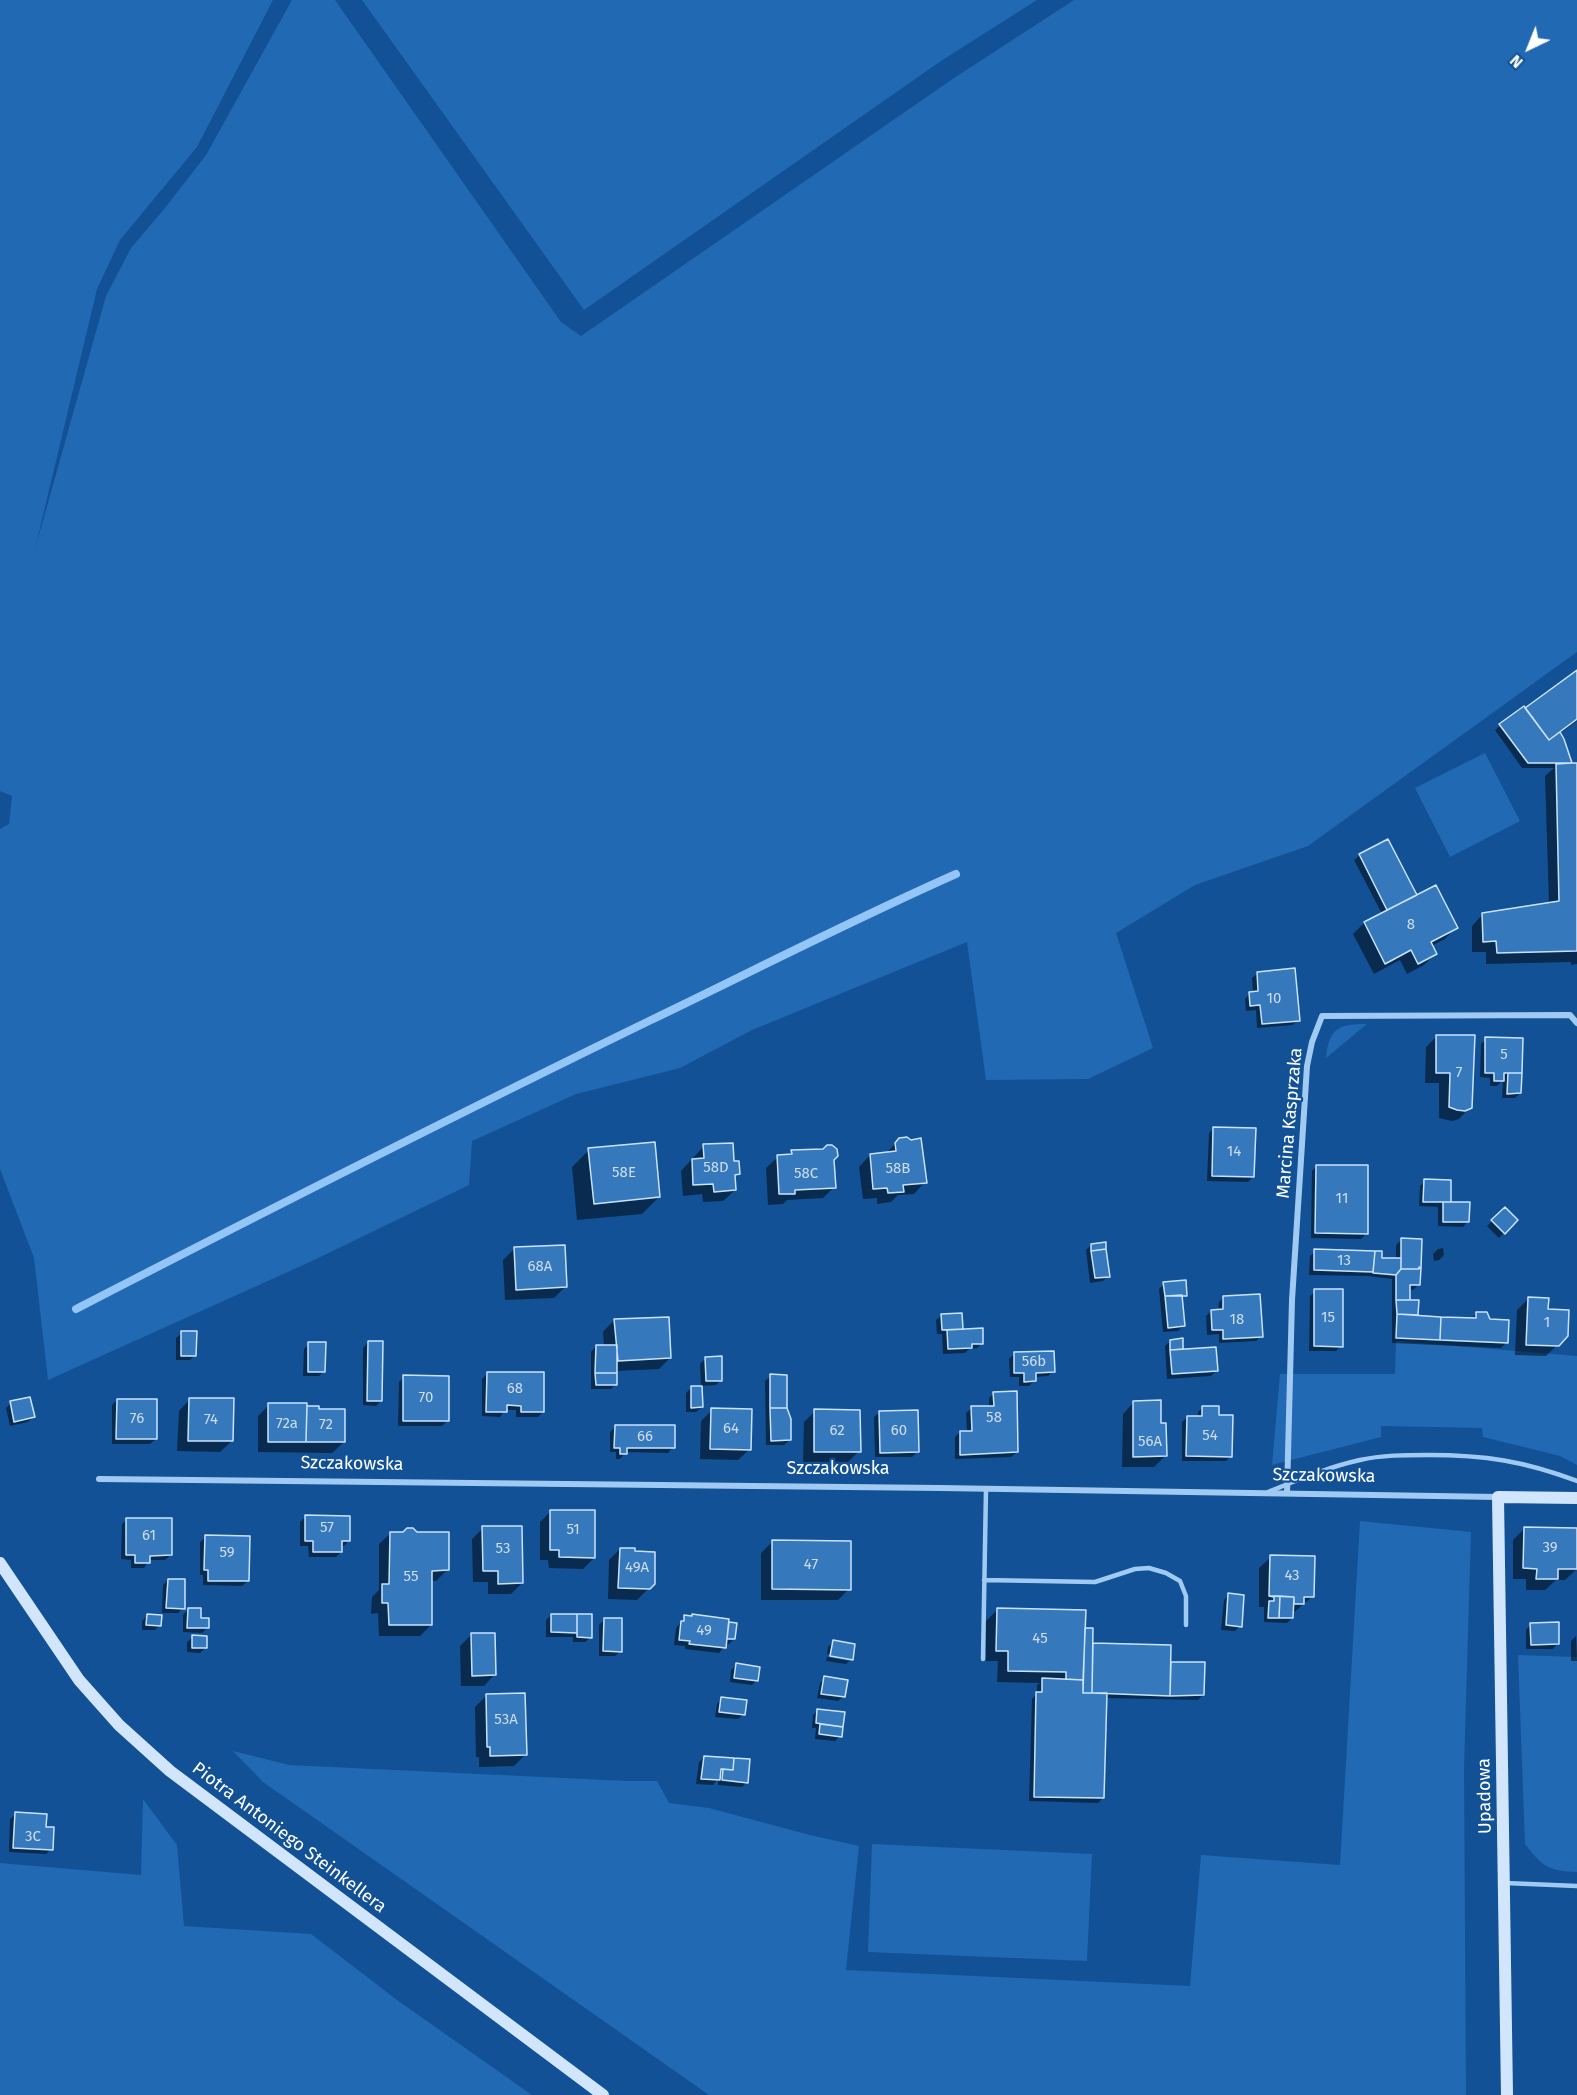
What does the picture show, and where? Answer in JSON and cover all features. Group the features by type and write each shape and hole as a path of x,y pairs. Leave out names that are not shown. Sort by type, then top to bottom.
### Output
{"street":[{"name":"Marcina Kasprzaka","path":"1287,1493 1292,1300 1307,1066 1312,1042 1322,1016 1570,1015 1577,1023"},
{"name":"Szczakowska","path":"99,1479 1577,1498"},
{"name":"Upadowa","path":"1498,1497 1507,2095"},
{"name":"Piotra Antoniego Steinkellera","path":"0,1563 79,1680 119,1725 170,1771 603,2095"}],"lane":[{"path":"1264,1493 1358,1460 1393,1455 1464,1455 1502,1459 1544,1469 1577,1481"},
{"path":"983,1659 986,1489"},
{"path":"984,1580 1095,1582 1135,1569 1149,1568 1166,1573 1180,1581 1186,1596 1186,1625"},
{"path":"1504,1883 1577,1886"}],"shaded area":[{"path":"0,0 273,0 197,147 120,240 97,289 35,549 106,296 131,248 206,155 292,0 335,0 561,322 581,336 954,78 1074,0 1577,0 1577,652 1308,846 1195,885 1116,933 1153,1048 1088,1079 986,1080 967,942 752,1030 680,1068 576,1094 472,1141 469,1185 310,1262 48,1380 34,1258 0,1169 0,829 9,824 12,796 0,791"},
{"path":"362,0 1037,0 941,61 584,310"},
{"path":"1485,753 1520,821 1450,857 1415,788"},
{"path":"1367,1024 1326,1058 1330,1040 1338,1029 1350,1025"},
{"path":"1396,1341 1577,1356 1577,1465 1560,1456 1483,1437 1482,1428 1381,1426 1381,1437 1272,1465 1280,1374 1395,1374"},
{"path":"1360,1521 1471,1532 1464,1768 1466,2095 709,2095 263,1782 233,1751 289,1765 657,1781 669,1803 709,1808 859,1846 846,1970 1190,1986 1201,1855 1340,1865"},
{"path":"1518,1655 1577,1657 1577,1872 1552,1869 1546,1866 1525,1844"},
{"path":"143,1799 177,1845 184,1926 311,1934 397,2000 532,2095 0,2095 0,1863 141,1875"},
{"path":"872,1844 1092,1854 1087,1961 868,1952"}],"building":[{"path":"1577,670 1577,719 1549,740 1525,708"},
{"path":"1524,706 1549,740 1560,732 1572,763 1528,763 1499,724"},
{"path":"1577,763 1577,951 1497,953 1496,941 1483,942 1482,913 1559,901 1556,764"},
{"path":"1388,839 1417,895 1387,910 1359,854"},
{"path":"1436,885 1458,928 1431,942 1437,954 1418,964 1411,950 1385,964 1364,922"},
{"path":"1295,968 1300,1021 1262,1024 1260,1005 1250,1006 1249,992 1258,991 1257,972"},
{"path":"1436,1035 1475,1035 1472,1108 1465,1111 1449,1107 1450,1073 1436,1073"},
{"path":"1485,1037 1523,1038 1522,1073 1504,1073 1504,1081 1494,1081 1494,1073 1485,1073"},
{"path":"1508,1073 1522,1073 1521,1093 1507,1094"},
{"path":"1213,1127 1256,1128 1254,1177 1212,1176"},
{"path":"907,1137 911,1140 921,1138 927,1183 903,1185 904,1192 888,1193 887,1188 873,1189 870,1154 896,1151 895,1143 899,1138"},
{"path":"655,1142 660,1197 594,1204 588,1148"},
{"path":"733,1143 734,1161 739,1161 740,1174 735,1175 736,1190 714,1192 713,1184 693,1185 692,1159 704,1158 703,1144"},
{"path":"827,1145 832,1145 837,1149 838,1156 834,1160 836,1188 795,1190 795,1194 779,1194 777,1155 792,1154 791,1150 823,1149"},
{"path":"1316,1165 1368,1165 1368,1234 1315,1233"},
{"path":"1424,1179 1451,1180 1451,1202 1423,1202"},
{"path":"1443,1202 1470,1202 1469,1222 1443,1222"},
{"path":"1505,1207 1518,1220 1505,1234 1491,1220"},
{"path":"1401,1238 1422,1239 1421,1268 1401,1269"},
{"path":"1106,1242 1106,1249 1091,1251 1091,1244"},
{"path":"565,1245 567,1287 516,1290 514,1247"},
{"path":"1106,1249 1110,1277 1095,1278 1091,1251"},
{"path":"1314,1249 1375,1251 1373,1272 1314,1270"},
{"path":"1375,1251 1382,1251 1382,1258 1401,1258 1401,1269 1396,1275 1373,1273"},
{"path":"1421,1268 1420,1285 1410,1285 1410,1300 1396,1300 1396,1275 1401,1269 1419,1269"},
{"path":"1186,1280 1187,1296 1165,1296 1163,1282"},
{"path":"1314,1289 1343,1289 1343,1347 1314,1346"},
{"path":"1260,1294 1263,1337 1223,1339 1223,1330 1212,1330 1211,1310 1223,1309 1223,1296"},
{"path":"1182,1295 1185,1326 1168,1328 1165,1296"},
{"path":"1528,1297 1549,1298 1548,1309 1569,1310 1568,1336 1559,1346 1526,1345"},
{"path":"1396,1300 1419,1300 1418,1315 1397,1314"},
{"path":"1476,1312 1487,1312 1490,1319 1509,1320 1508,1343 1440,1340 1441,1317 1476,1318"},
{"path":"962,1313 963,1329 942,1330 941,1314"},
{"path":"1397,1314 1441,1317 1440,1340 1396,1338"},
{"path":"669,1317 671,1358 618,1361 614,1319"},
{"path":"983,1328 983,1344 972,1344 972,1348 948,1349 947,1330"},
{"path":"181,1331 197,1331 196,1356 181,1356"},
{"path":"1183,1338 1183,1349 1170,1350 1170,1340"},
{"path":"368,1341 383,1341 382,1401 367,1401"},
{"path":"308,1342 326,1342 325,1372 308,1372"},
{"path":"596,1345 617,1345 617,1373 595,1373"},
{"path":"1216,1347 1218,1371 1172,1374 1170,1350"},
{"path":"1054,1351 1055,1372 1036,1373 1036,1381 1024,1382 1024,1373 1014,1373 1014,1352"},
{"path":"722,1356 722,1381 706,1381 705,1357"},
{"path":"487,1372 544,1372 544,1412 521,1412 521,1406 507,1405 507,1412 486,1412"},
{"path":"595,1373 617,1373 617,1385 596,1385"},
{"path":"770,1374 787,1375 787,1408 770,1408"},
{"path":"403,1375 449,1376 449,1421 403,1421"},
{"path":"691,1386 702,1386 703,1407 691,1408"},
{"path":"1017,1391 1018,1452 960,1455 960,1431 972,1431 971,1406 994,1406 993,1392"},
{"path":"30,1397 35,1417 14,1422 10,1401"},
{"path":"189,1398 234,1398 233,1441 188,1441"},
{"path":"117,1399 157,1399 157,1439 116,1439"},
{"path":"1161,1400 1161,1423 1166,1423 1167,1456 1133,1457 1133,1401"},
{"path":"268,1403 307,1403 306,1442 268,1442"},
{"path":"307,1406 319,1406 319,1409 345,1409 345,1442 306,1442"},
{"path":"1202,1406 1219,1406 1219,1415 1233,1415 1232,1457 1186,1456 1187,1416 1202,1416"},
{"path":"711,1408 752,1409 751,1450 710,1449"},
{"path":"770,1408 787,1408 791,1419 791,1440 771,1441"},
{"path":"814,1409 860,1410 861,1452 814,1452"},
{"path":"918,1410 919,1452 880,1453 879,1411"},
{"path":"615,1425 675,1425 675,1448 627,1448 627,1454 620,1454 620,1448 614,1448"},
{"path":"550,1510 595,1510 595,1558 559,1557 559,1550 550,1550"},
{"path":"305,1515 350,1516 350,1541 342,1541 342,1552 313,1552 313,1541 305,1541"},
{"path":"126,1518 172,1518 172,1555 150,1556 150,1563 135,1563 135,1555 126,1555"},
{"path":"482,1526 522,1526 523,1583 498,1584 498,1571 483,1571"},
{"path":"1524,1527 1577,1528 1577,1569 1558,1569 1558,1579 1536,1579 1537,1569 1523,1568"},
{"path":"407,1528 413,1528 417,1532 449,1532 449,1570 432,1571 432,1625 389,1625 388,1603 382,1603 382,1584 389,1584 390,1532 403,1532"},
{"path":"205,1535 250,1536 249,1581 208,1581 208,1570 204,1570"},
{"path":"772,1540 851,1541 851,1590 772,1589"},
{"path":"620,1548 655,1552 655,1584 650,1589 618,1588"},
{"path":"1270,1555 1315,1556 1314,1597 1304,1597 1304,1604 1294,1604 1294,1597 1269,1596"},
{"path":"168,1579 185,1579 185,1609 166,1608"},
{"path":"1228,1593 1244,1595 1242,1627 1226,1625"},
{"path":"1269,1596 1280,1596 1279,1618 1268,1618 1269,1601 1274,1601 1274,1597"},
{"path":"1280,1596 1294,1597 1293,1618 1279,1618"},
{"path":"188,1608 201,1608 201,1618 209,1618 209,1628 187,1628"},
{"path":"997,1608 1086,1610 1083,1680 1066,1679 1066,1672 1008,1671 1008,1651 996,1651"},
{"path":"147,1614 162,1615 161,1626 146,1625"},
{"path":"551,1614 577,1614 577,1633 551,1632"},
{"path":"577,1614 592,1614 592,1638 577,1637"},
{"path":"692,1614 729,1619 726,1648 689,1644 690,1641 679,1640 684,1615 692,1616"},
{"path":"604,1618 622,1618 622,1652 603,1651"},
{"path":"729,1622 737,1623 735,1639 727,1639"},
{"path":"1559,1622 1559,1644 1531,1645 1530,1623"},
{"path":"1085,1628 1093,1628 1092,1693 1083,1693"},
{"path":"471,1633 495,1633 496,1675 472,1676"},
{"path":"192,1635 207,1636 207,1648 192,1648"},
{"path":"833,1640 855,1644 853,1660 830,1656"},
{"path":"1093,1643 1171,1645 1170,1696 1092,1693"},
{"path":"1171,1662 1205,1662 1204,1695 1170,1696"},
{"path":"736,1663 760,1667 758,1681 734,1678"},
{"path":"824,1676 848,1680 845,1697 821,1694"},
{"path":"1042,1678 1083,1680 1083,1693 1107,1693 1104,1798 1034,1797 1036,1692 1042,1692"},
{"path":"525,1693 527,1755 490,1756 490,1747 487,1747 486,1694"},
{"path":"721,1697 747,1700 745,1715 719,1712"},
{"path":"817,1709 845,1712 843,1727 816,1723"},
{"path":"820,1724 843,1727 842,1737 819,1734"},
{"path":"704,1756 734,1758 733,1770 721,1769 720,1780 701,1779"},
{"path":"734,1758 750,1759 748,1783 722,1780 723,1769 733,1770"},
{"path":"15,1812 47,1814 46,1827 54,1827 53,1850 13,1848"}],"waterway":[{"path":"76,1309 505,1092 840,928 956,874"}]}
